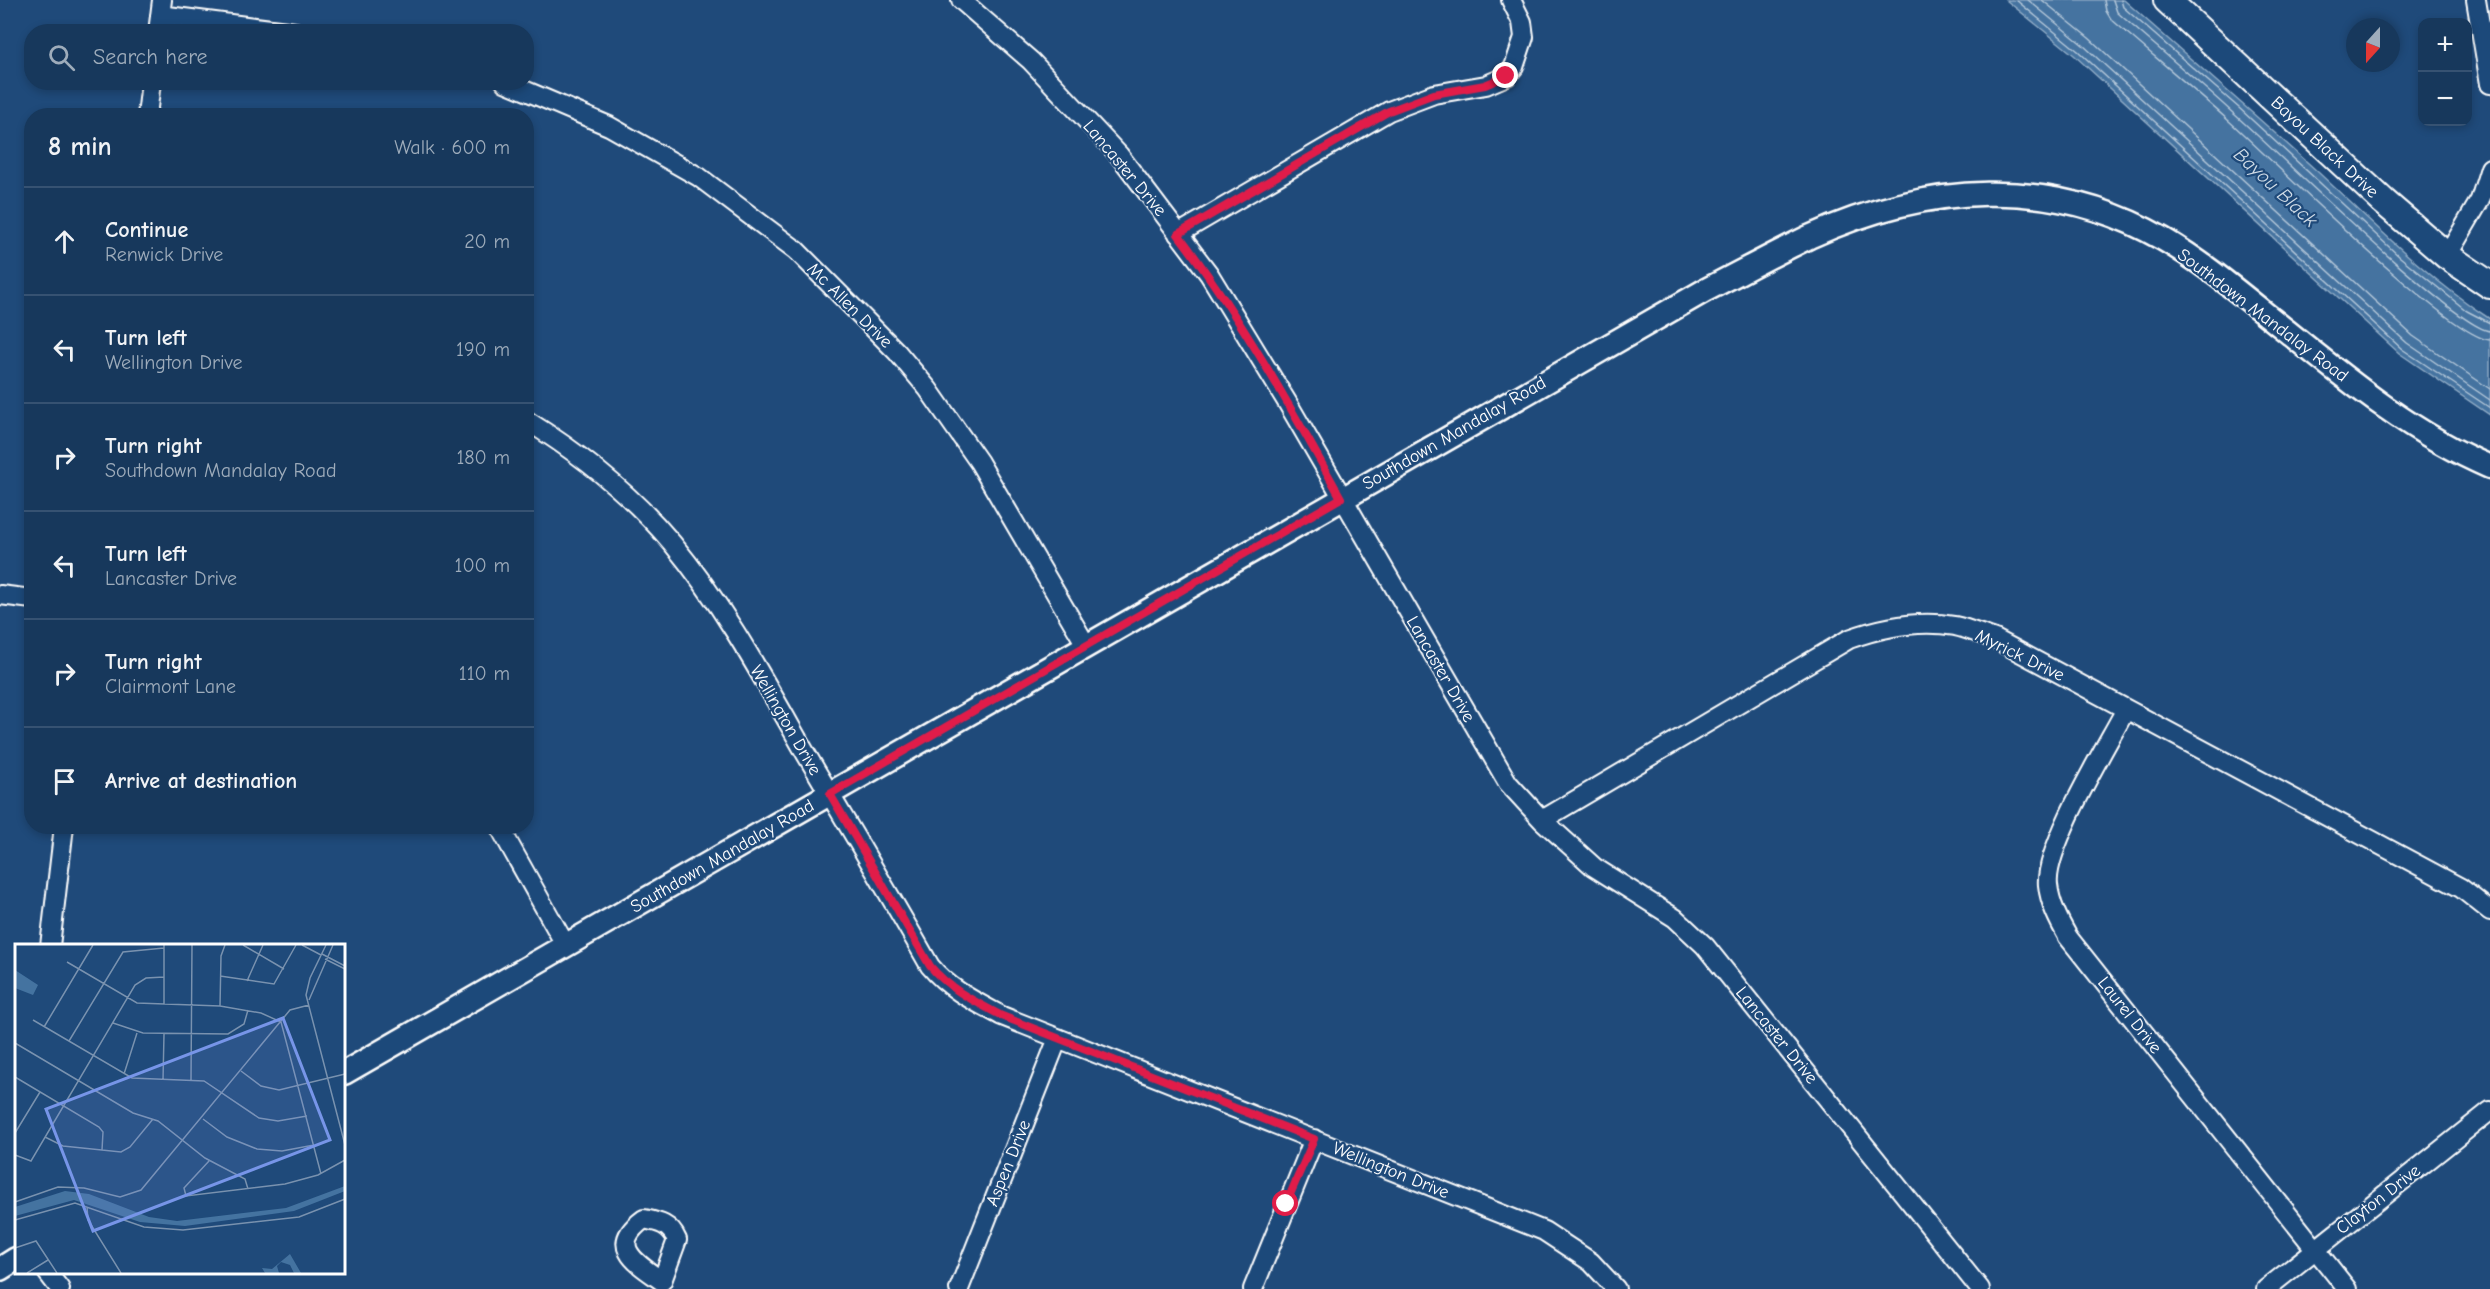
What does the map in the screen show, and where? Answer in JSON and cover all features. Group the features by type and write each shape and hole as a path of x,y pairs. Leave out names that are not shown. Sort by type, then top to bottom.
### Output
{"main road":[{"name":"Bayou Black Drive","path":"2167,0 2384,202 2447,256 2490,285"}],"street":[{"name":"Lancaster Drive","path":"961,0 1031,61 1119,155 1215,284 1287,402 1508,783 1542,820 1594,867 1675,918 1705,946 1980,1289"},
{"path":"1178,234 1389,111 1434,94 1485,85 1506,76 1515,67 1524,37 1522,22 1511,0"},
{"path":"2476,0 2490,84"},
{"path":"160,16 228,24"},
{"path":"148,108 150,90"},
{"name":"Mc Allen Drive","path":"524,90 609,126 699,177 796,250 897,352 928,389 979,462 1086,645"},
{"path":"2447,256 2480,200 2490,168"},
{"name":"Southdown Mandalay Road","path":"345,1072 1704,291 1810,237 1884,210 1965,193 2001,193 2050,197 2125,220 2163,239 2211,271 2353,384 2422,431 2490,467"},
{"name":"Wellington Drive","path":"534,425 573,449 644,513 672,543 713,599 750,657 930,966 941,979 960,994 1002,1016 1544,1231 1591,1262 1616,1289"},
{"path":"0,595 24,598"},
{"name":"Myrick Drive","path":"1542,820 1849,639 1875,630 1914,625 1955,626 1995,639 2461,888 2490,911"},
{"name":"Laurel Drive","path":"2126,709 2056,843 2049,868 2048,886 2056,916 2068,937 2347,1289"},
{"path":"50,944 63,834"},
{"path":"504,834 566,946"},
{"name":"Aspen Drive","path":"958,1289 1058,1038"},
{"name":"Clayton Drive","path":"2266,1289 2490,1111"},
{"path":"1253,1289 1314,1139"},
{"path":"0,1269 15,1260"},
{"path":"49,1274 60,1289"}],"water":[{"name":"Bayou Black","path":"2006,0 2124,0 2295,151 2402,250 2444,286 2490,319 2490,415 2399,353 2074,55"}],"route":[{"path":"1286,1204 1314,1139 1002,1016 960,994 941,979 930,966 830,794 1341,498 1287,402 1221,293 1178,234 1389,111 1434,94 1485,85 1506,76"}]}
